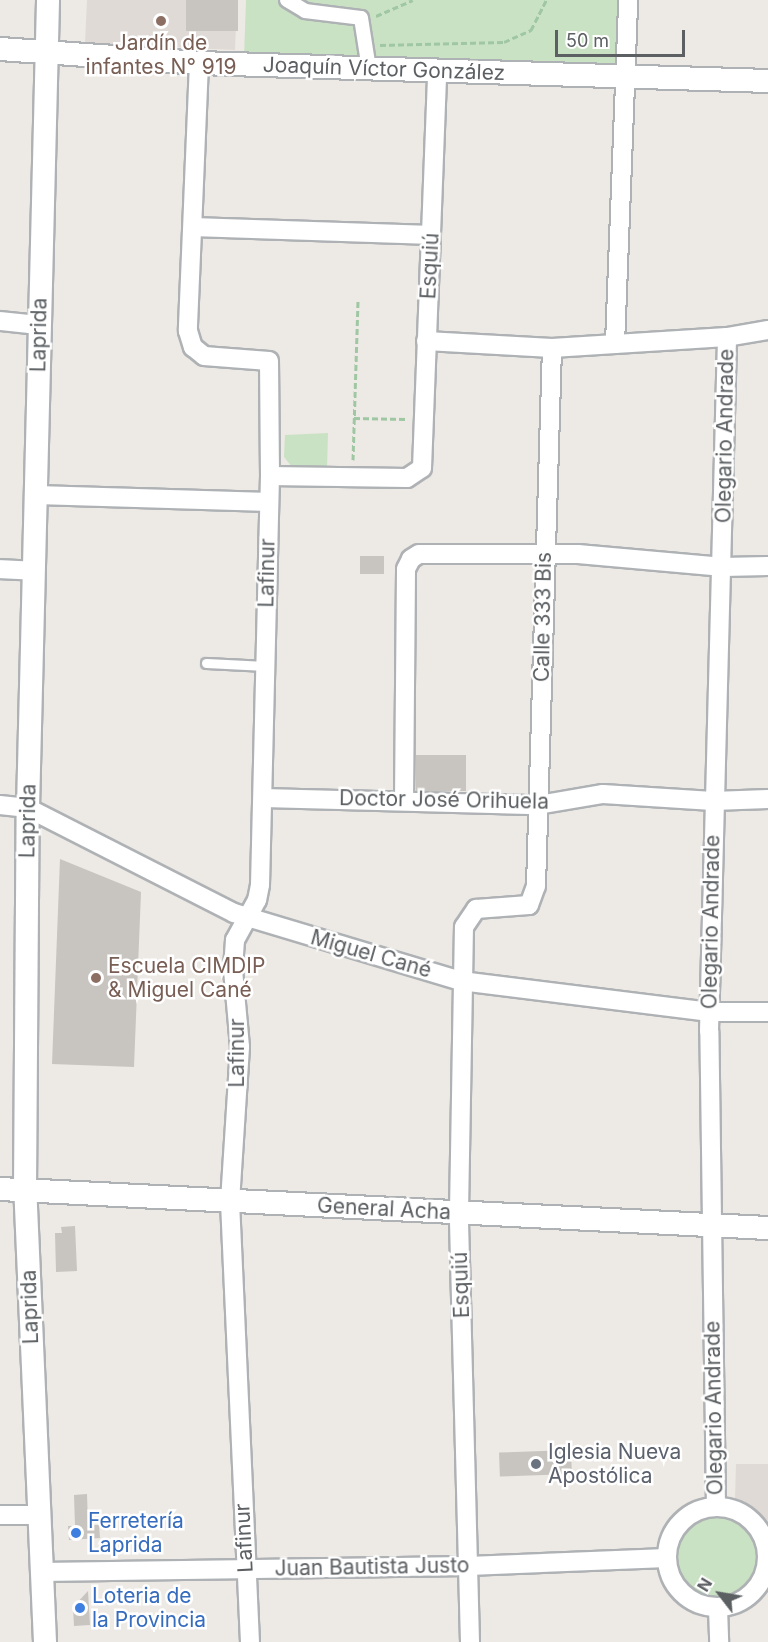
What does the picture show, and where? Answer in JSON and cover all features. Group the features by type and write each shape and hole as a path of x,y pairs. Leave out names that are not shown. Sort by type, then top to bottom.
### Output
{"street":[{"name":"Laprida","path":"45,1642 25,1190 28,808 48,0"},
{"path":"287,0 305,11 361,18 369,69"},
{"path":"615,344 628,0"},
{"name":"Joaquín Víctor González","path":"0,49 45,54 200,63 768,81"},
{"path":"200,63 194,227 431,235"},
{"name":"Esquiú","path":"353,477 406,478 416,475 423,461 437,71"},
{"name":"Lafinur","path":"194,227 188,331 193,347 213,360 272,361 260,885 247,918 235,940 233,970 240,1047 230,1202 250,1642"},
{"path":"0,321 39,326"},
{"path":"426,341 552,348 727,337 768,330"},
{"name":"Olegario Andrade","path":"716,1506 710,1225 710,1012 713,801 723,567 727,337"},
{"name":"Calle 333 Bis","path":"464,927 476,909 529,905 536,886 544,554 552,348"},
{"path":"270,476 353,477"},
{"path":"37,495 269,502"},
{"path":"404,801 406,569 419,554 544,554 723,567 768,566"},
{"path":"0,569 34,571"},
{"name":"Doctor José Orihuela","path":"262,798 538,805 603,794 713,801 768,799"},
{"name":"Miguel Cané","path":"0,805 28,808 247,918 461,981 710,1012 768,1012"},
{"name":"Esquiú","path":"464,927 461,981 459,1212 470,1642"},
{"name":"General Acha","path":"0,1189 768,1228"},
{"path":"716,1506 746,1515 761,1533 768,1555 766,1571 748,1597 718,1608 702,1606 677,1588 667,1558 676,1528 700,1509 716,1506"},
{"path":"0,1515 38,1515"},
{"name":"Juan Bautista Justo","path":"41,1572 468,1566 667,1558"},
{"path":"718,1608 719,1642"}],"lane":[{"path":"206,663 266,666"}],"path":[{"path":"361,18 413,0"},
{"path":"367,45 504,42 531,30 546,0"},
{"path":"353,477 358,300"},
{"path":"354,418 424,419"}],"shaded area":[{"name":"Jardín de infantes N° 919","path":"87,0 237,0 235,50 85,43"},
{"path":"736,1464 768,1464 768,1521 735,1500"}],"green space":[{"path":"246,0 620,0 617,69 244,58"},
{"path":"328,433 327,468 292,467 284,457 285,435"},
{"path":"717,1512 734,1515 753,1531 757,1538 760,1555 757,1572 741,1591 734,1595 717,1598 700,1595 681,1579 677,1572 674,1555 677,1538 693,1519 700,1515"}],"building":[{"name":"Jardín de infantes N° 919","path":"186,0 238,0 238,31 186,31"},
{"path":"360,556 384,556 384,574 360,574"},
{"path":"416,755 466,755 466,791 416,791"},
{"name":"Escuela CIMDIP & Miguel Cané","path":"60,859 141,892 134,1067 52,1064"},
{"path":"75,1226 77,1271 56,1272 55,1233 62,1233 61,1227"},
{"name":"Iglesia Nueva Apostólica","path":"571,1450 572,1474 500,1476 499,1453"},
{"path":"87,1494 88,1525 99,1525 100,1538 69,1540 68,1526 75,1526 74,1495"},
{"path":"88,1591 90,1625 74,1626 73,1607"}],"place":[{"name":"Jardín de infantes N° 919","path":"161,21"},
{"name":"Escuela CIMDIP & Miguel Cané","path":"96,978"},
{"name":"Iglesia Nueva Apostólica","path":"536,1464"},
{"name":"Ferretería Laprida","path":"76,1533"},
{"name":"Loteria de la Provincia","path":"80,1608"}]}
